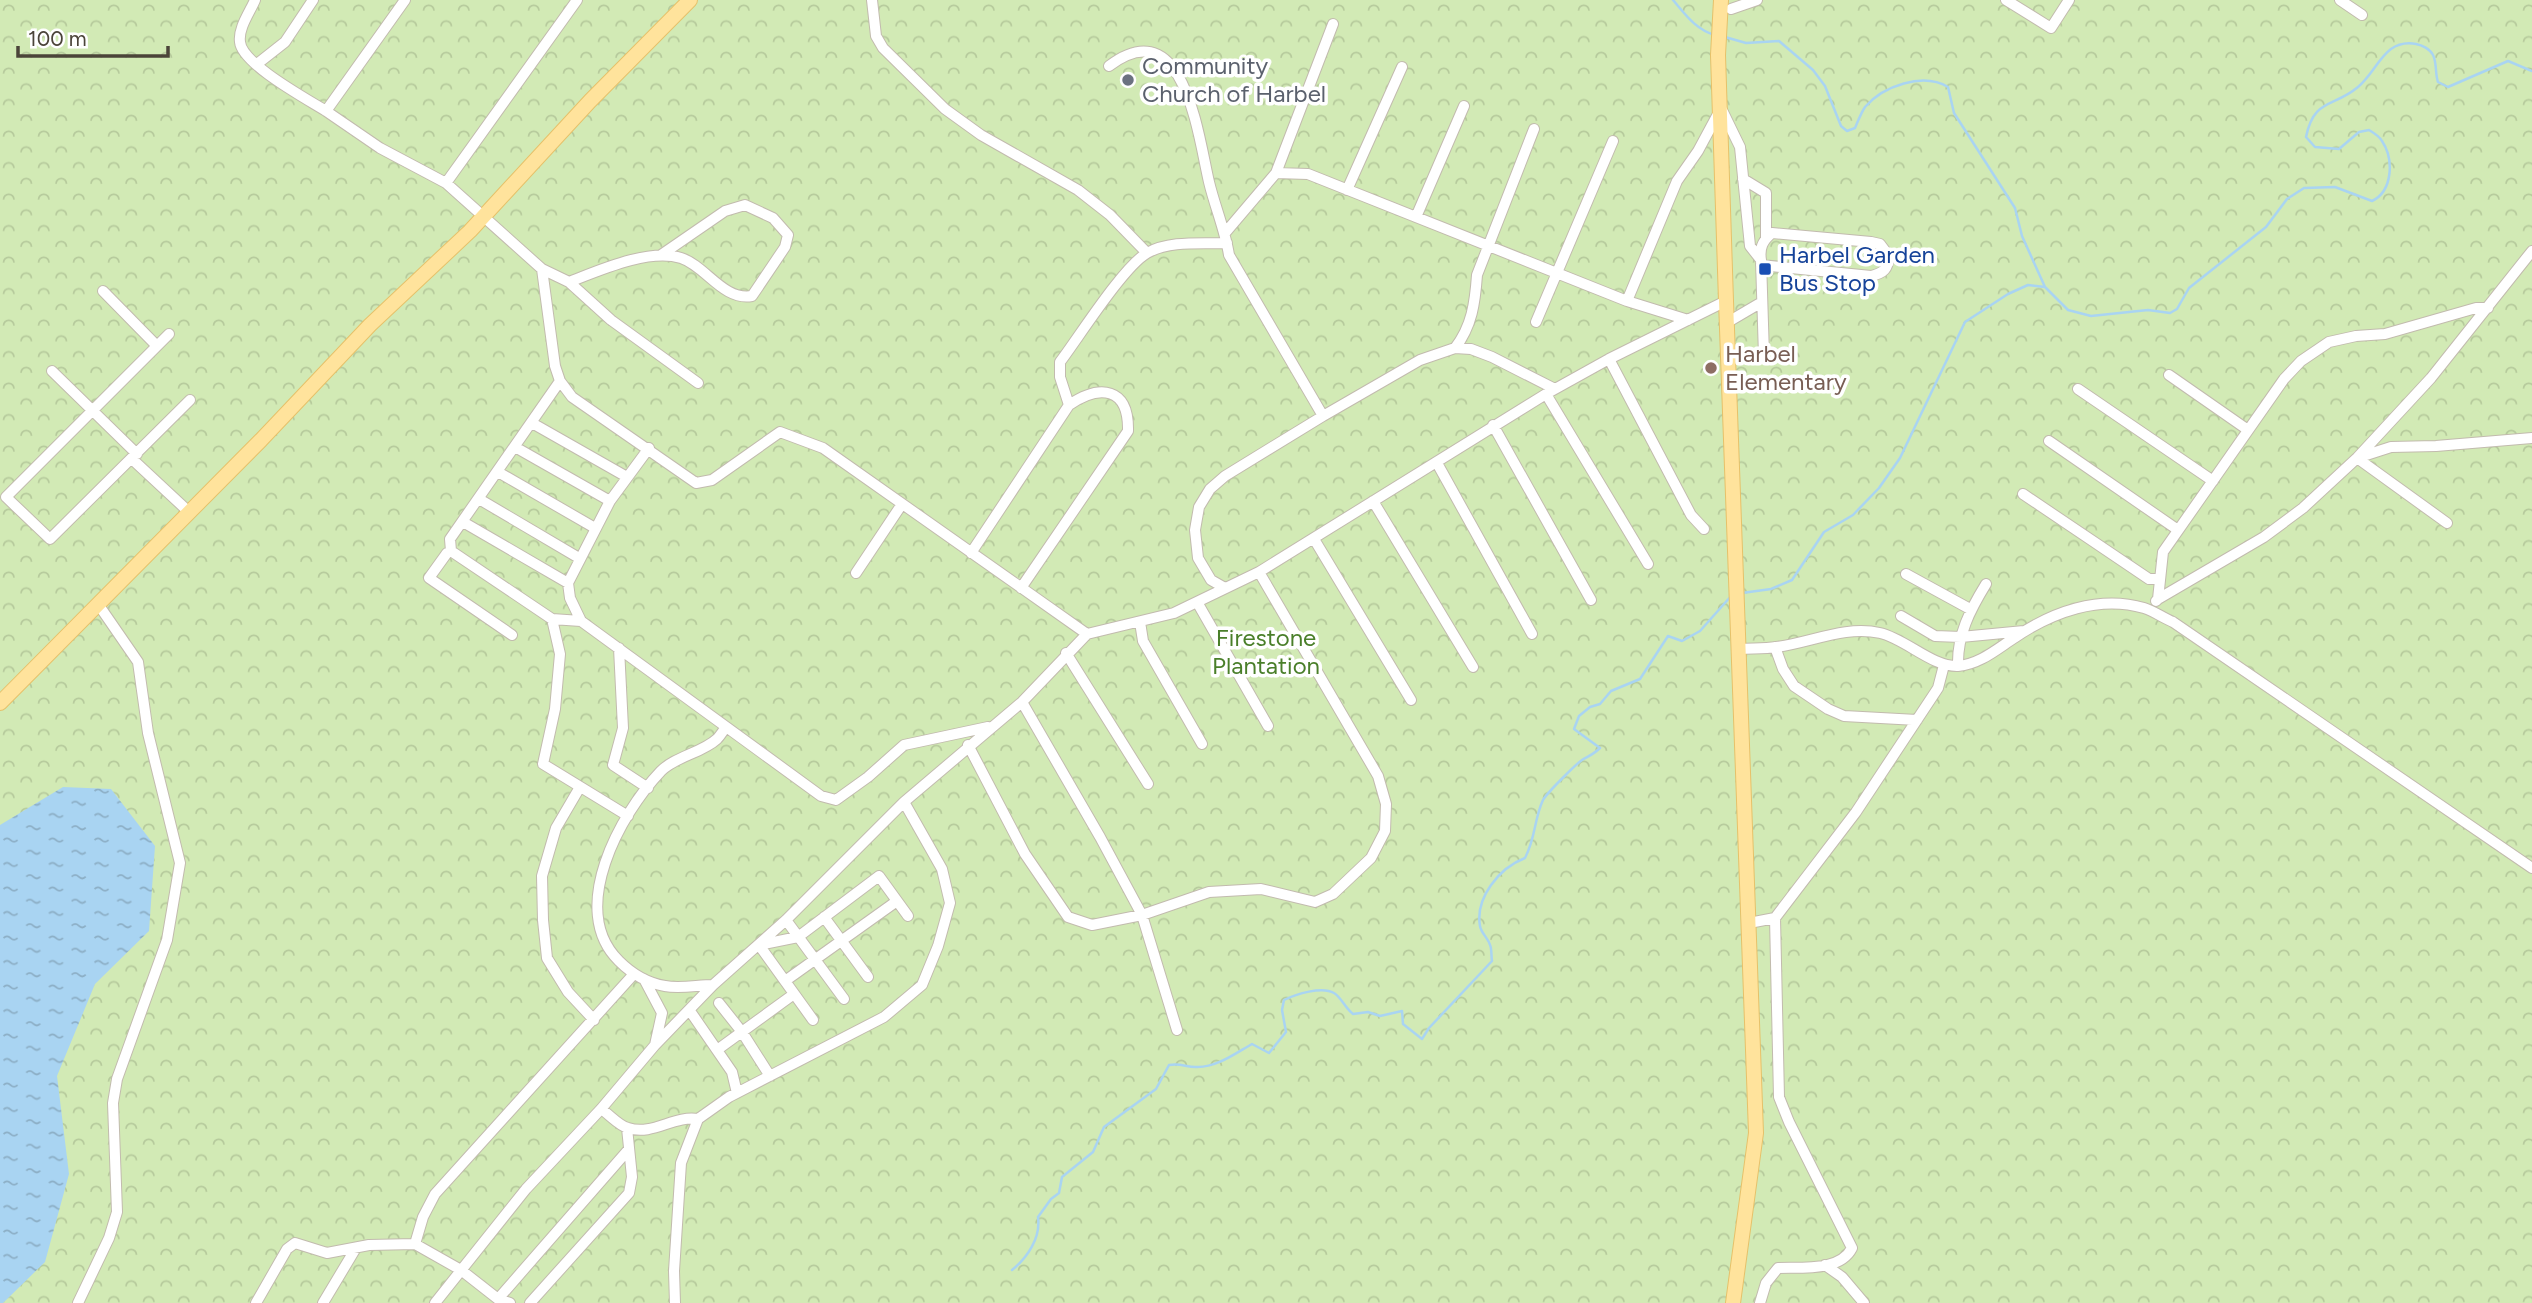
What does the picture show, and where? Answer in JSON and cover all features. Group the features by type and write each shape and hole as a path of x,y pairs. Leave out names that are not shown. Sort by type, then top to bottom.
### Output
{"main road":[{"path":"0,703 190,513 370,325 470,231 590,101 690,0"},
{"path":"1725,7 1718,55 1756,1133 1733,1303"}],"street":[{"path":"255,0 241,31 240,42 243,51 257,64 380,148 446,183 542,269 569,282 611,320 698,383"},
{"path":"257,64 285,42 313,0"},
{"path":"326,111 405,0"},
{"path":"446,183 576,0"},
{"path":"873,0 876,36 883,48 945,109 981,135 1077,190 1110,215 1147,253"},
{"path":"1725,7 1757,0"},
{"path":"2006,0 2052,28 2069,0"},
{"path":"2344,1 2362,15"},
{"path":"1069,405 1060,377 1060,362 1124,275 1147,253 1172,245 1226,238 1276,173 1333,24"},
{"path":"1109,66 1124,55 1138,51 1149,52 1167,62 1181,76 1190,99 1216,212 1229,255 1323,416"},
{"path":"1347,190 1402,67"},
{"path":"1416,217 1464,106"},
{"path":"1721,107 1740,147 1750,246 1761,262 1871,276 1882,274 1888,266 1889,256 1880,244 1772,233 1759,251 1761,262 1765,356"},
{"path":"1627,301 1677,181 1698,151 1721,107"},
{"path":"1455,348 1466,333 1475,299 1477,275 1487,245 1534,129"},
{"path":"1536,322 1613,141"},
{"path":"1276,173 1308,174 1627,301 1688,320"},
{"path":"1743,179 1766,193 1766,238"},
{"path":"569,282 612,266 661,255 725,211 745,205 773,218 788,235 785,247 752,296 741,298 683,259 661,255"},
{"path":"2147,609 2158,599 2264,537 2303,508 2357,458 2431,378 2532,251"},
{"path":"542,269 555,366 560,381 572,397 696,483 712,480 780,432 823,447 1087,634"},
{"path":"103,291 157,346"},
{"path":"435,1303 526,1189 601,1109 655,1045 713,985 786,920 904,802 1021,702 1087,634 1174,613 1259,572 1550,391 1726,301"},
{"path":"1728,322 1762,302"},
{"path":"2158,599 2163,552 2284,379 2301,361 2329,342 2356,336 2385,334 2476,308 2488,308"},
{"path":"169,334 6,496 50,539 190,400"},
{"path":"1225,588 1211,580 1198,558 1195,530 1199,507 1210,489 1323,416 1420,360 1455,348 1471,349 1492,356 1550,391 1648,564"},
{"path":"1609,359 1691,515 1704,529"},
{"path":"52,371 190,513"},
{"path":"2169,375 2248,430"},
{"path":"451,551 450,539 560,381"},
{"path":"2078,389 2213,481"},
{"path":"971,553 1069,405 1085,394 1098,391 1110,393 1122,402 1128,415 1128,431 1021,589"},
{"path":"531,423 627,477"},
{"path":"1493,425 1591,600"},
{"path":"2357,458 2391,447 2532,438"},
{"path":"2049,441 2178,530"},
{"path":"515,447 610,501"},
{"path":"649,448 610,501 568,583 570,598 581,621 821,796 836,800 868,777 904,745 991,727"},
{"path":"2357,458 2447,523"},
{"path":"1437,463 1532,634"},
{"path":"498,472 595,528"},
{"path":"2023,494 2148,579 2160,579"},
{"path":"479,499 579,558"},
{"path":"1373,501 1473,667"},
{"path":"856,573 902,504"},
{"path":"463,522 568,583"},
{"path":"1314,539 1410,700"},
{"path":"451,551 552,619 581,621"},
{"path":"451,551 447,552 429,578 512,635"},
{"path":"968,745 1025,854 1068,917 1093,925 1142,915 1209,892 1261,889 1315,902 1333,894 1371,858 1385,831 1386,804 1378,776 1259,572"},
{"path":"1906,574 1970,610"},
{"path":"1958,666 1961,636 1970,610 1986,584"},
{"path":"1197,602 1268,726"},
{"path":"1739,649 1776,648 1856,631 1897,638 1944,665 1958,666 1981,660 2024,631 2082,605 2119,603 2147,609 2172,622 2532,868"},
{"path":"78,1303 117,1212 113,1103 117,1079 167,940 180,863 148,733 138,663 98,604"},
{"path":"1900,616 1936,636 2024,631"},
{"path":"552,619 560,654 555,709 543,764 628,816"},
{"path":"1140,622 1143,641 1202,744"},
{"path":"619,648 623,728 612,765 648,788"},
{"path":"1776,648 1783,669 1794,686 1828,709 1843,716 1917,720"},
{"path":"1066,653 1148,784"},
{"path":"1760,1303 1766,1283 1778,1268 1835,1263 1848,1255 1852,1248 1788,1122 1779,1097 1774,918 1856,812 1938,688 1944,665"},
{"path":"1021,702 1142,915 1177,1030"},
{"path":"713,985 665,986 633,975 613,956 601,937 597,914 600,877 628,816 663,769 716,740 726,727"},
{"path":"580,787 556,828 545,864 542,876 543,920 547,958 568,992 594,1020"},
{"path":"675,1303 674,1271 681,1163 698,1119 737,1093 884,1017 922,985 938,946 950,903 942,869 904,802"},
{"path":"759,945 797,937 879,876 908,916"},
{"path":"785,981 897,901"},
{"path":"824,917 868,976"},
{"path":"1749,923 1774,918"},
{"path":"786,920 844,999"},
{"path":"759,945 813,1020"},
{"path":"415,1244 423,1217 435,1194 633,975"},
{"path":"644,979 662,1013 655,1045"},
{"path":"717,1050 794,994"},
{"path":"719,1003 742,1032 770,1076"},
{"path":"690,1011 732,1072 737,1093"},
{"path":"601,1109 627,1128 654,1129 685,1117 698,1119"},
{"path":"530,1303 629,1193 632,1177 627,1128"},
{"path":"498,1298 629,1149"},
{"path":"256,1303 287,1249 295,1243 327,1253 415,1244 510,1303"},
{"path":"323,1303 356,1248"},
{"path":"1825,1265 1842,1277 1864,1303"}],"green space":[{"name":"Firestone Plantation","path":"0,0 2532,0 2532,1303 0,1303"}],"water":[{"path":"63,787 111,789 155,846 149,931 95,984 57,1076 69,1174 45,1262 0,1303 0,825"}],"waterway":[{"path":"1673,0 1697,25 1715,35"},
{"path":"1725,37 1746,43 1779,41 1813,70 1825,86 1841,126 1847,131 1855,128 1865,107 1873,99 1893,87 1915,81 1927,81 1948,87 1954,113 2015,208 2022,236 2045,287 2068,310 2091,316 2148,310 2170,313 2177,309 2189,288 2266,227 2287,199 2304,188 2335,187 2372,201 2379,196 2388,182 2390,165 2386,148 2377,135 2369,130 2359,132 2339,149 2315,147 2306,137 2319,110 2358,87 2382,57 2396,46 2416,44 2428,49 2434,58 2438,82 2448,87 2508,61 2532,71"},
{"path":"1742,593 1771,589 1792,580 1824,532 1853,515 1879,488 1900,458 1965,322 2008,294 2028,285 2045,287"},
{"path":"1012,1270 1032,1247 1038,1217 1059,1193 1062,1177 1093,1152 1104,1127 1156,1089 1169,1065 1211,1065 1252,1044 1269,1053 1286,1032 1282,1010 1284,1000 1302,993 1323,990 1336,995 1353,1014 1368,1012 1380,1016 1402,1011 1403,1024 1422,1039 1429,1028 1492,961 1491,947 1480,926 1479,915 1491,885 1506,869 1525,858 1543,800 1574,767 1600,748 1574,729 1579,716 1590,707 1600,704 1611,691 1640,679 1668,636 1682,641 1700,631 1732,595"}],"place":[{"name":"Community Church of Harbel","path":"1128,80"},
{"name":"Harbel Garden Bus Stop","path":"1765,269"},
{"name":"Harbel Elementary","path":"1711,368"}]}
